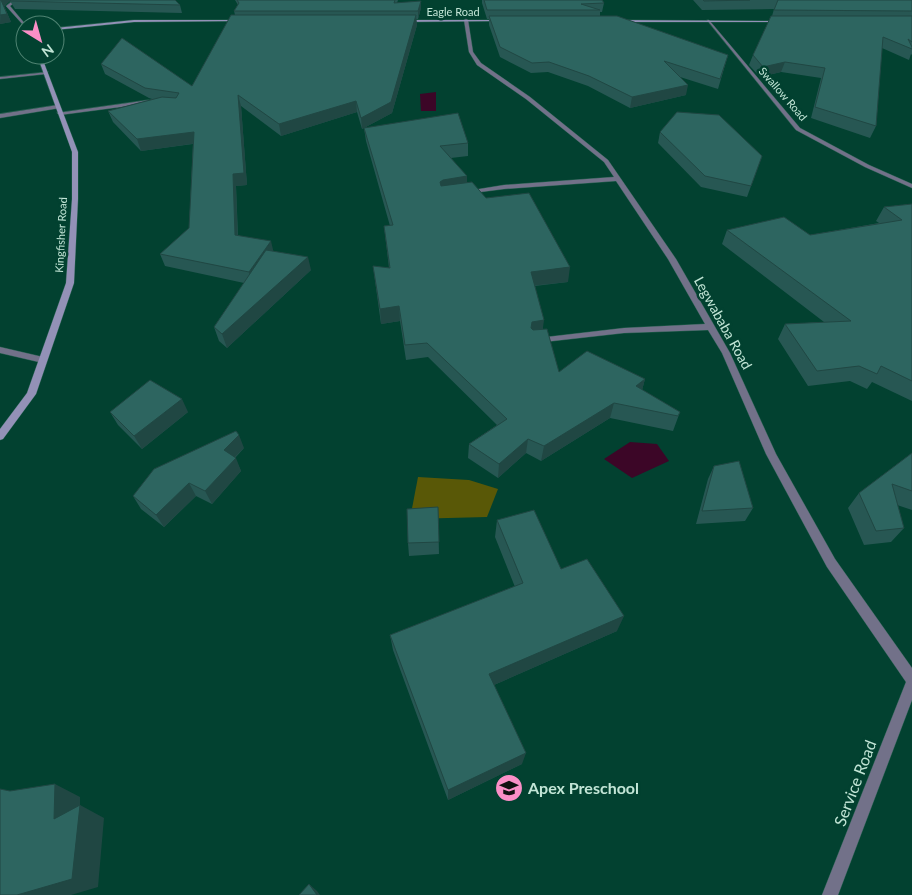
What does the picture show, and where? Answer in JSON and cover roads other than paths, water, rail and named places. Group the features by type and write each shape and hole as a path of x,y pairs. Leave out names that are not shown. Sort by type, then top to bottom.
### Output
{"street":[{"path":"0,7 8,6 16,0"},
{"path":"8,6 16,15"},
{"name":"Legwababa Road","path":"466,20 471,52 478,64 528,98 606,162 672,259 726,352 771,454 831,564 912,681"},
{"path":"65,28 134,21 243,21"},
{"name":"Eagle Road","path":"399,21 505,21"},
{"path":"612,21 786,22"},
{"name":"Swallow Road","path":"708,21 798,129 867,166 912,186"},
{"name":"Kingfisher Road","path":"0,436 31,394 70,284 75,199 75,152 43,65"},
{"path":"0,78 46,73"},
{"path":"0,116 160,103"},
{"path":"461,194 504,187 618,179"},
{"path":"534,341 597,332 673,327 711,327"},
{"path":"0,350 43,360"},
{"name":"Service Road","path":"830,895 912,681"}],"place":[{"name":"Apex Preschool","path":"509,788"}]}
